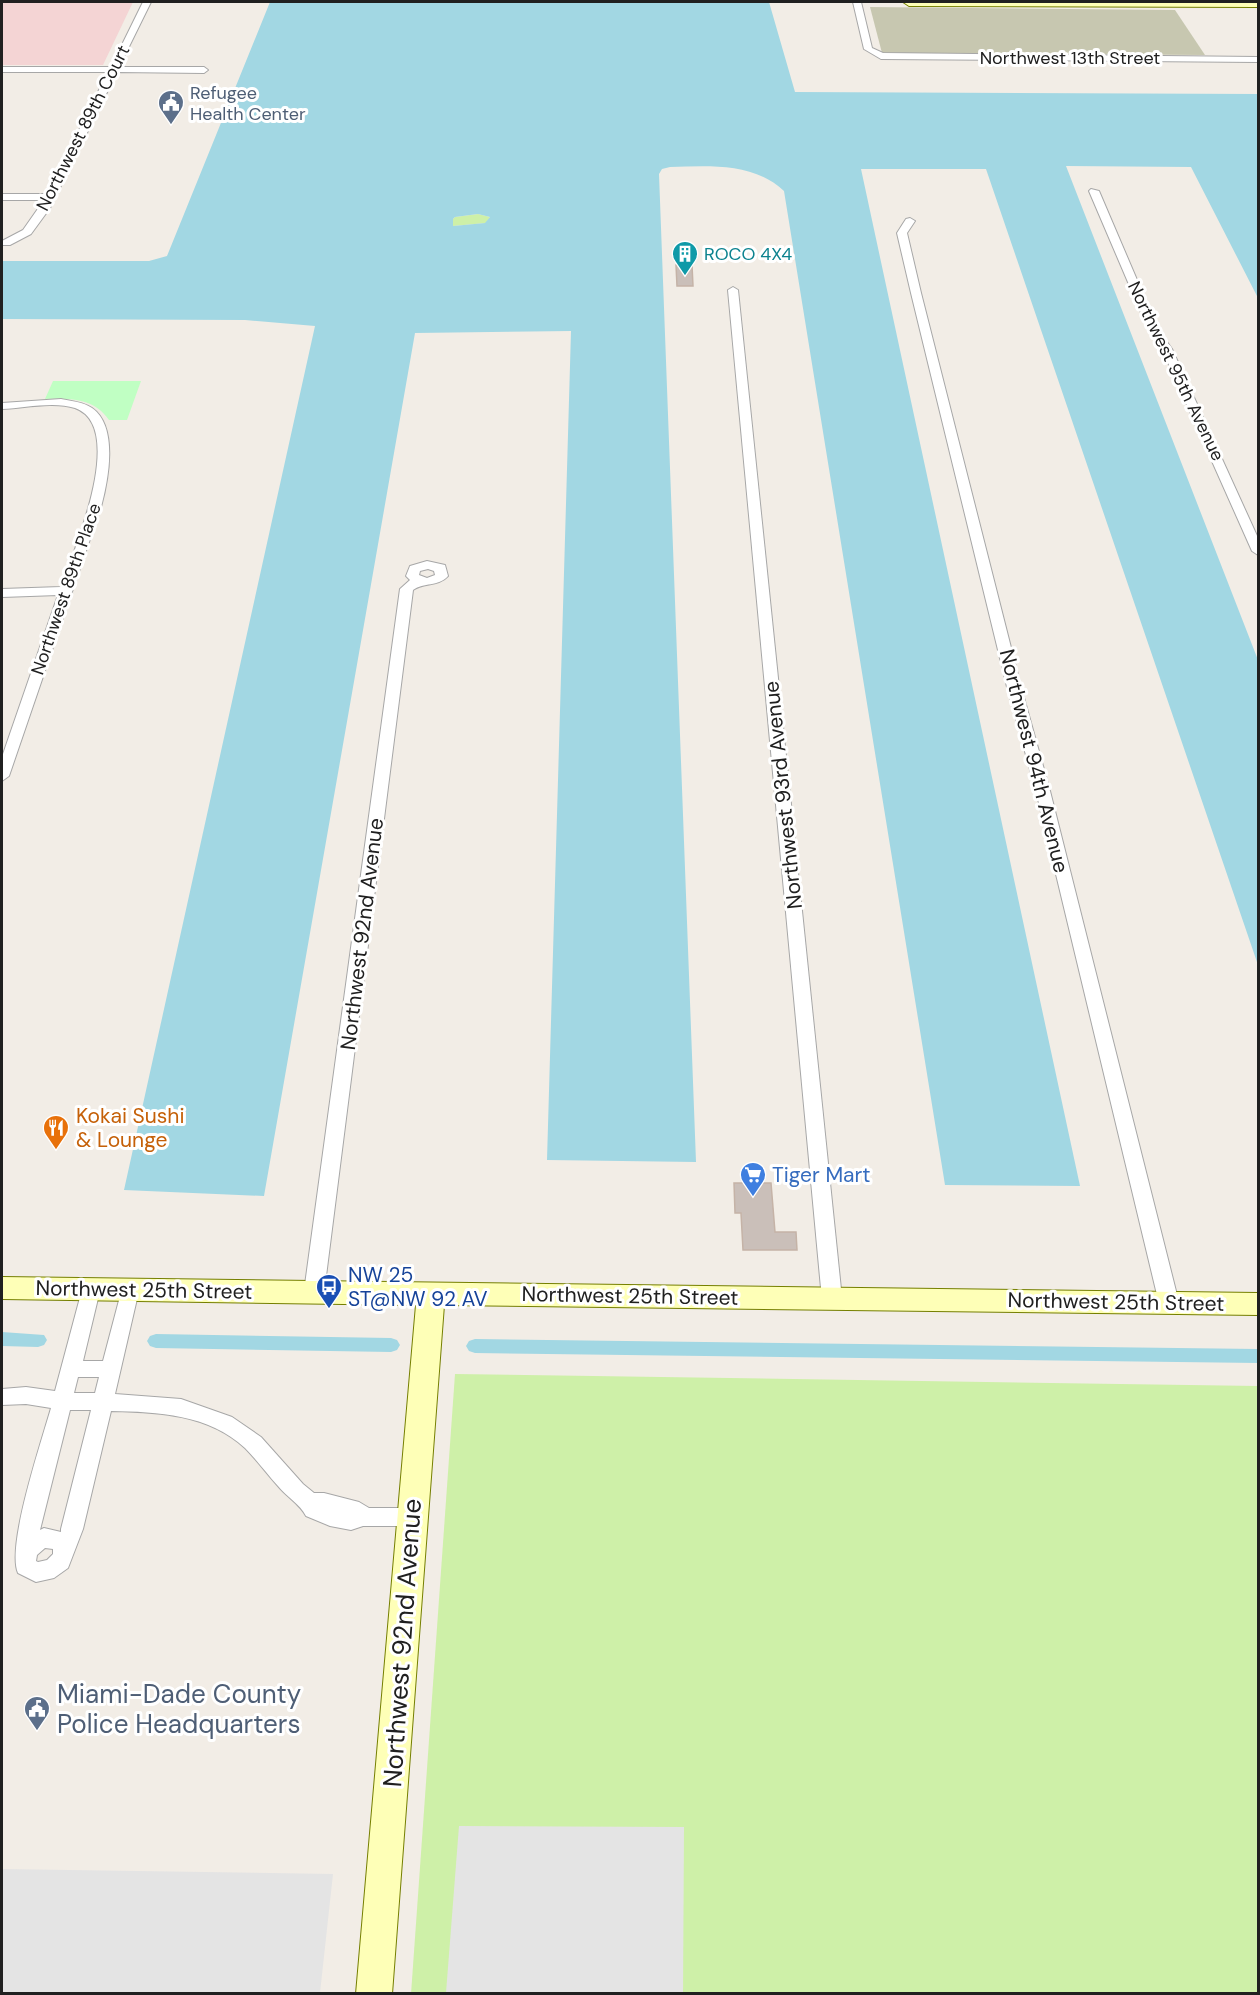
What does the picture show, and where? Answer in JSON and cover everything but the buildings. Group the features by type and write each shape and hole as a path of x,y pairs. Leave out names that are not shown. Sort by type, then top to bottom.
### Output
{"main road":[{"path":"909,2 1258,4"},
{"name":"Northwest 25th Street","path":"2,1288 1258,1304"},
{"name":"Northwest 92nd Avenue","path":"375,1994 411,1517 431,1292"}],"street":[{"name":"Northwest 89th Court","path":"6,243 27,231 43,212 147,2"},
{"name":"Northwest 13th Street","path":"857,2 868,49 881,56 1258,60"},
{"path":"2,69 204,70"},
{"name":"Northwest 95th Avenue","path":"1094,192 1153,329 1167,349 1258,551"},
{"path":"2,197 51,197"},
{"name":"Northwest 94th Avenue","path":"910,221 902,233 918,304 1016,693 1044,791 1168,1303"},
{"name":"Northwest 93rd Avenue","path":"732,290 832,1299"},
{"name":"Northwest 89th Place","path":"2,406 52,404 79,406 88,411 97,424 104,457 96,507 2,776"},
{"name":"Northwest 92nd Avenue","path":"314,1292 407,589 417,581"},
{"path":"2,593 66,591"},
{"path":"92,1290 29,1531 26,1554 33,1544 50,1538 60,1542 65,1551 130,1290"},
{"path":"71,1369 111,1369"},
{"path":"2,1396 42,1396 63,1401"},
{"path":"2,1406 37,1407 63,1401 103,1401 165,1404 195,1411 223,1422 258,1447 296,1491 311,1502 313,1509 340,1520 351,1521 363,1517 411,1517"}],"shaded area":[{"path":"2,2 133,2 103,65 2,65"},
{"path":"870,7 1175,10 1205,55 882,53"},
{"path":"459,1826 684,1827 683,1993 446,1993"},
{"path":"2,1869 333,1874 320,1993 2,1993"}],"green space":[{"path":"478,214 490,217 486,223 453,226 455,217"},
{"path":"53,381 141,381 127,420 109,420 89,403 72,399 45,399"},
{"path":"455,1374 1258,1386 1258,1993 411,1994"}],"water":[{"path":"270,2 769,2 795,92 1258,94 1258,298 1191,167 1066,166 1258,660 1258,965 986,169 861,169 1080,1186 945,1185 784,191 759,175 745,170 700,166 670,167 662,169 659,174 696,1162 547,1160 571,331 415,333 264,1196 124,1190 315,326 245,320 2,319 2,261 149,261 167,256","holes":["478,214 490,217 485,223 453,226 455,217"]}],"waterway":[{"path":"2,1339 38,1340"},
{"path":"156,1341 391,1345"},
{"path":"475,1346 1258,1356"}],"place":[{"name":"Refugee Health Center","path":"171,126"},
{"name":"ROCO 4X4","path":"685,277"},
{"name":"Kokai Sushi & Lounge","path":"56,1151"},
{"name":"Tiger Mart","path":"753,1198"},
{"name":"NW 25 ST@NW 92 AV","path":"329,1310"},
{"name":"Miami-Dade County Police Headquarters","path":"37,1732"}]}
